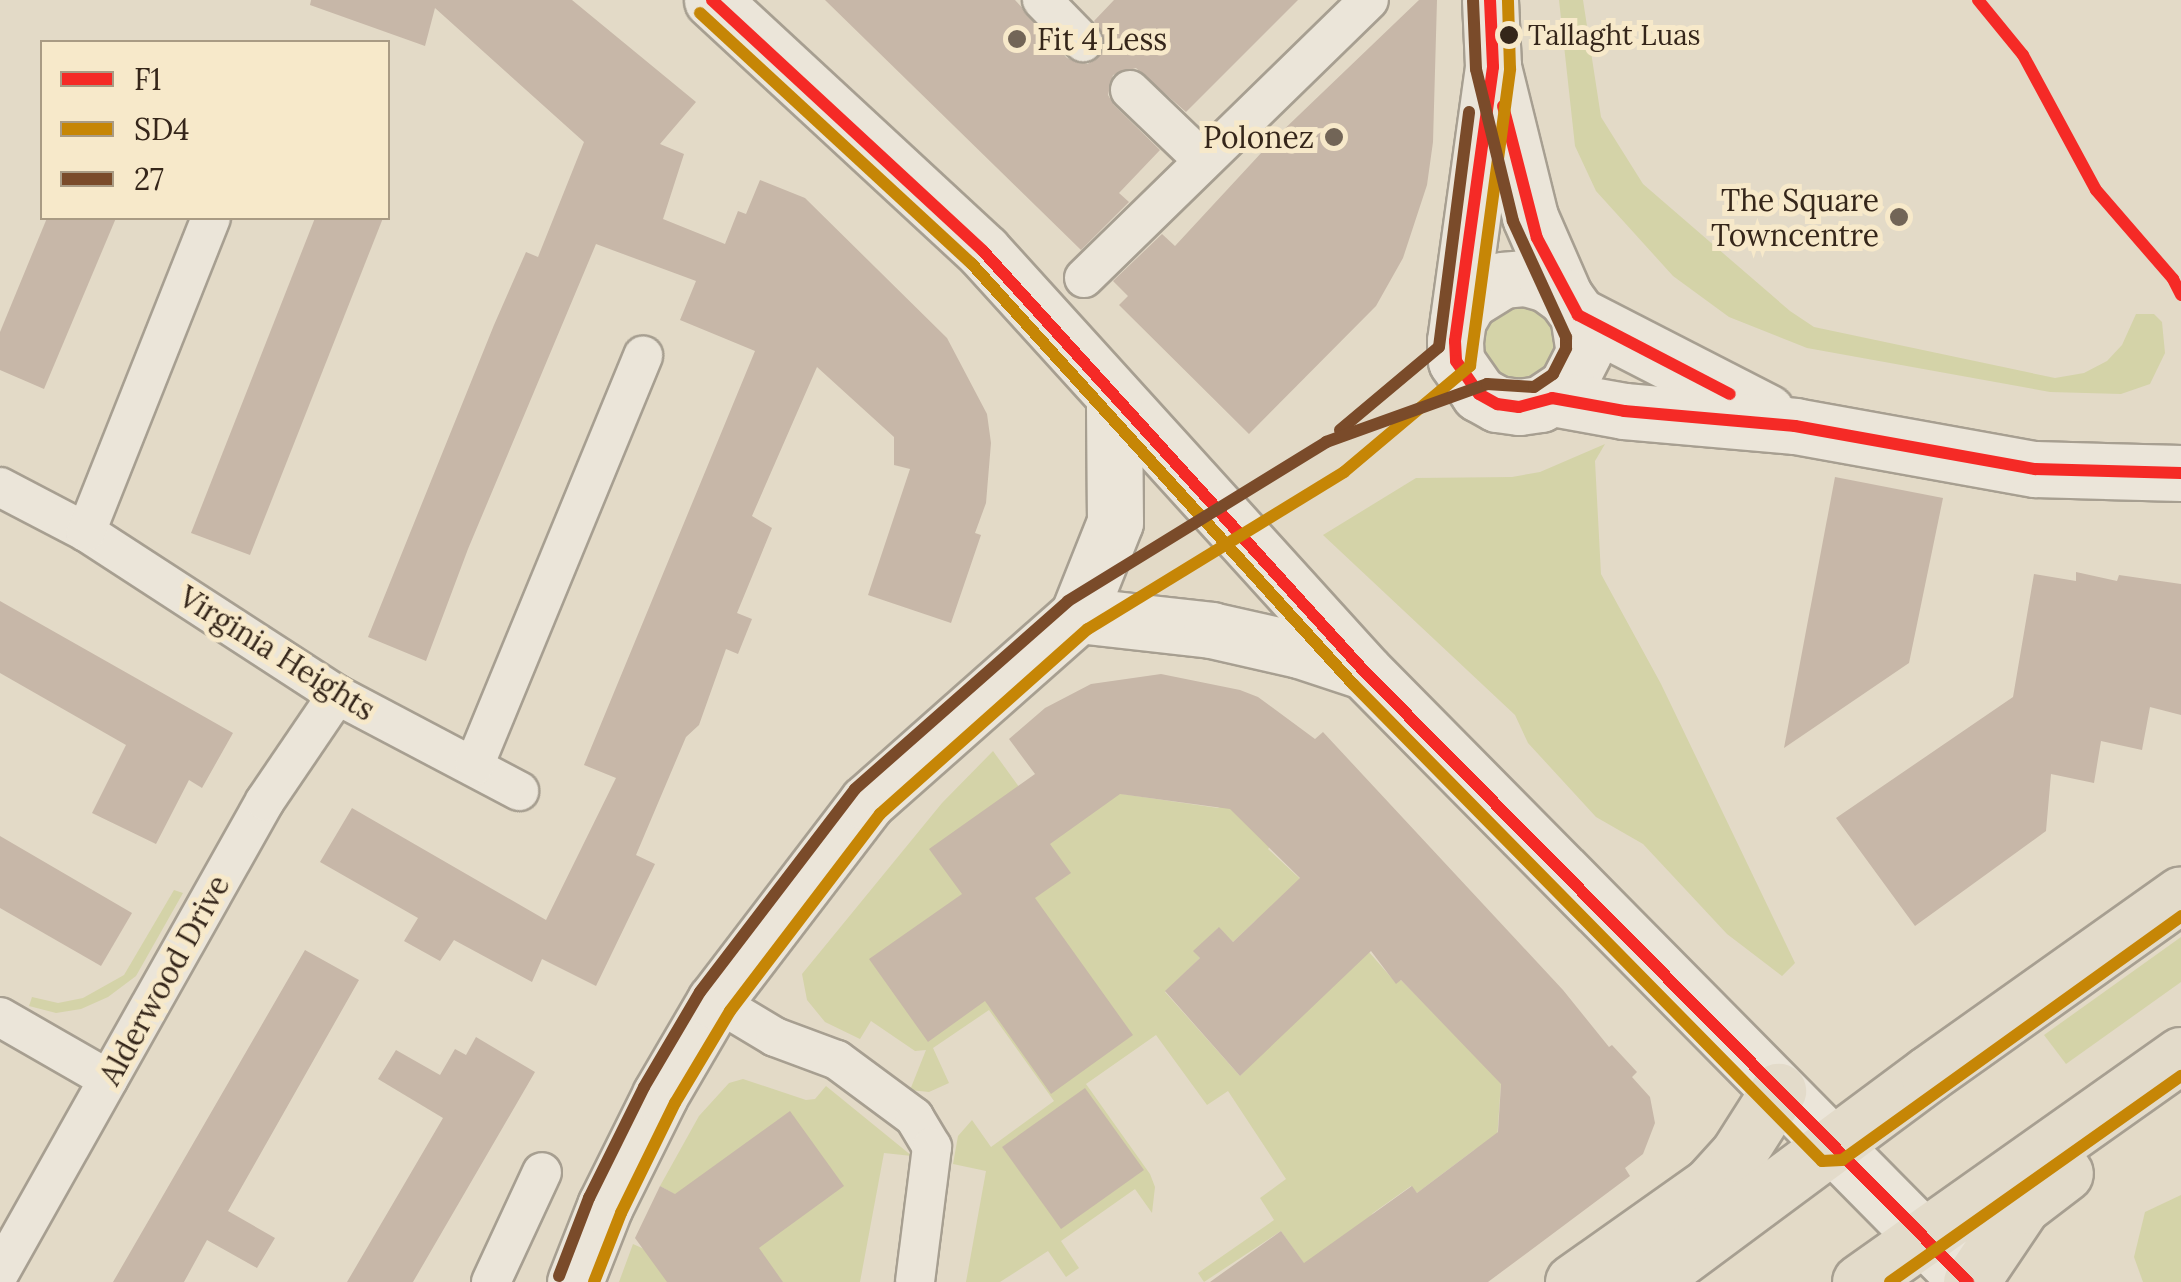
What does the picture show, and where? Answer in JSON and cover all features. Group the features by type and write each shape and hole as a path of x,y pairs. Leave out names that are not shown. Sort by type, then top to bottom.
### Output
{"main road":[{"path":"1648,1282 2181,894"},
{"path":"1860,1282 2181,1055"},
{"path":"1970,1282 2022,1206 2181,1090"},
{"path":"1573,1282 1710,1184 1738,1154 1778,1091"}],"street":[{"path":"712,0 964,232 1365,672 1922,1238 1970,1282"},
{"path":"1042,0 1083,42"},
{"path":"1084,278 1369,0"},
{"path":"1490,0 1493,66 1458,320 1456,361 1479,394 1497,404 1519,408 1552,398 1567,386 1584,352 1572,306 1530,218 1493,66"},
{"path":"1130,90 1202,160"},
{"path":"86,532 210,220"},
{"path":"1458,320 1468,302 1502,280 1526,278 1546,284 1572,306 1795,426"},
{"path":"474,766 642,356"},
{"path":"575,1282 605,1206 652,1111 715,1000 867,802 1078,615 1116,522 1114,396"},
{"path":"1552,398 1624,411 1795,426 2035,469 2181,473"},
{"name":"Virginia Heights","path":"0,487 86,532 336,695 519,792"},
{"path":"1078,615 1210,630 1299,650 1365,672"},
{"name":"Alderwood Drive","path":"0,1272 265,801 336,695"},
{"path":"715,1000 776,1037 837,1060 914,1118 932,1146 914,1282"},
{"path":"0,1017 108,1079"},
{"path":"491,1282 542,1172"}],"green space":[{"path":"1559,0 1583,0 1601,117 1643,184 1790,311 1814,327 2055,378 2084,373 2107,361 2122,345 2136,314 2154,314 2162,322 2165,353 2150,384 2121,394 2050,392 1807,348 1729,317 1673,276 1596,191 1575,146"},
{"path":"1504,283 1581,337 1518,404 1461,321"},
{"path":"1605,444 1595,461 1601,574 1661,684 1795,963 1782,976 1727,934 1643,844 1596,817 1528,743 1515,715 1323,535 1416,478 1512,477 1540,472"},
{"path":"993,751 1056,838 1115,793 1218,808 1226,803 1273,844 1268,849 1311,889 1255,921 1233,942 1218,928 1194,951 1200,958 1165,992 1240,1076 1362,944 1396,983 1401,980 1501,1082 1497,1140 1474,1150 1417,1193 1411,1186 1373,1213 1317,1282 1281,1231 1204,1282 1198,1273 1274,1220 1260,1198 1286,1179 1228,1091 1207,1105 1156,1035 1086,1084 1150,1174 1155,1187 1152,1213 1135,1189 1061,1241 1079,1268 1066,1277 1048,1251 1000,1282 966,1282 986,1171 953,1164 958,1136 972,1120 991,1147 1054,1101 989,1010 933,1048 949,1083 929,1092 910,1090 926,1050 915,1051 871,1021 860,1039 825,1022 807,1000 802,974 942,803"},
{"path":"174,890 183,893 136,976 108,997 81,1009 56,1013 29,1006 32,997 58,1003 83,998 124,975"},
{"path":"2181,937 2181,982 2066,1064 2044,1035"},
{"path":"743,1079 806,1100 815,1099 826,1086 912,1156 884,1153 860,1282 619,1282 633,1244 653,1253 680,1197 660,1186 699,1116 729,1083"},
{"path":"2181,1195 2181,1282 2143,1282 2134,1257 2145,1212"}],"building":[{"path":"311,0 572,0 696,102 660,144 684,154 663,219 725,244 738,211 746,214 760,180 805,198 947,338 987,414 991,443 986,503 975,533 981,535 951,623 868,595 910,469 894,465 894,437 817,367 752,516 772,528 737,613 752,619 738,654 726,649 699,725 686,737 636,855 655,864 596,986 542,959 532,982 454,940 440,961 404,941 418,918 320,862 352,808 546,920 616,778 584,765 755,351 680,320 696,281 596,244 468,549 426,661 368,637 494,325 526,252 538,257 584,142 435,8 425,46 310,5"},
{"path":"825,0 1015,0 1067,58 1088,64 1105,47 1104,36 1094,21 1114,0 1298,0 1186,112 1136,68 1113,75 1108,95 1114,105 1160,150 1119,193 1129,202 1081,250"},
{"path":"1419,0 1437,0 1433,142 1427,185 1403,258 1376,306 1249,434 1119,305 1128,296 1113,281 1162,234 1175,246 1275,138"},
{"path":"46,220 115,220 44,389 0,370 0,332"},
{"path":"314,220 382,220 250,555 191,533"},
{"path":"1835,477 1943,498 1909,663 1784,748"},
{"path":"2076,572 2117,581 2119,575 2181,584 2181,715 2150,707 2142,750 2101,741 2094,783 2051,774 2046,831 1915,926 1836,818 2013,697 2034,574 2076,581"},
{"path":"0,601 233,733 202,788 189,780 156,844 92,813 126,745 0,673"},
{"path":"1161,674 1240,690 1258,697 1315,739 1323,732 1563,990 1609,1047 1612,1045 1637,1072 1632,1077 1650,1097 1655,1123 1643,1154 1625,1168 1630,1176 1488,1282 1210,1282 1281,1231 1304,1263 1412,1186 1417,1193 1498,1132 1501,1084 1401,980 1396,984 1371,951 1240,1076 1165,991 1200,958 1193,951 1219,927 1233,942 1300,878 1230,809 1120,794 1050,844 1071,873 1035,898 1133,1035 1051,1094 985,1001 928,1042 869,959 962,894 929,849 1035,774 1009,739 1045,708 1091,684"},
{"path":"0,836 132,913 101,966 0,908"},
{"path":"305,950 359,980 228,1211 275,1238 257,1268 207,1240 184,1282 113,1282"},
{"path":"476,1037 535,1072 413,1282 347,1282 443,1118 378,1079 396,1050 440,1075 455,1049 466,1055"},
{"path":"1085,1088 1144,1170 1061,1229 1002,1147"},
{"path":"790,1111 844,1186 759,1248 783,1282 667,1282 635,1238 660,1186 675,1194"}],"transit line":[{"name":"F1","path":"712,0 983,251 1365,672 1968,1282"},
{"name":"F1","path":"1490,0 1493,67 1455,341 1456,361 1479,394 1497,404 1519,407 1552,398 1624,411 1795,426 2035,469 2181,473"},
{"name":"SD4","path":"594,1282 621,1213 675,1103 730,1011 880,814 1088,629 1344,472 1470,366 1510,69 1508,0"},
{"name":"F1","path":"1978,0 2023,55 2096,190 2173,279 2181,295"},
{"name":"27","path":"559,1276 589,1198 644,1087 700,992 855,789 1068,601 1326,442 1487,384 1534,387 1553,374 1566,348 1566,337 1513,221 1476,69 1473,1"},
{"name":"SD4","path":"700,13 971,263 1353,684 1822,1161 1842,1160 2181,916"},
{"name":"F1","path":"1503,106 1537,238 1578,315 1730,394"},
{"name":"27","path":"1340,430 1439,347 1469,112"},
{"name":"SD4","path":"1890,1282 2181,1076"}],"place":[{"name":"Tallaght Luas","path":"1509,35"},
{"name":"Fit 4 Less","path":"1017,39"},
{"name":"Polonez","path":"1334,137"},
{"name":"The Square Towncentre","path":"1899,217"}]}
